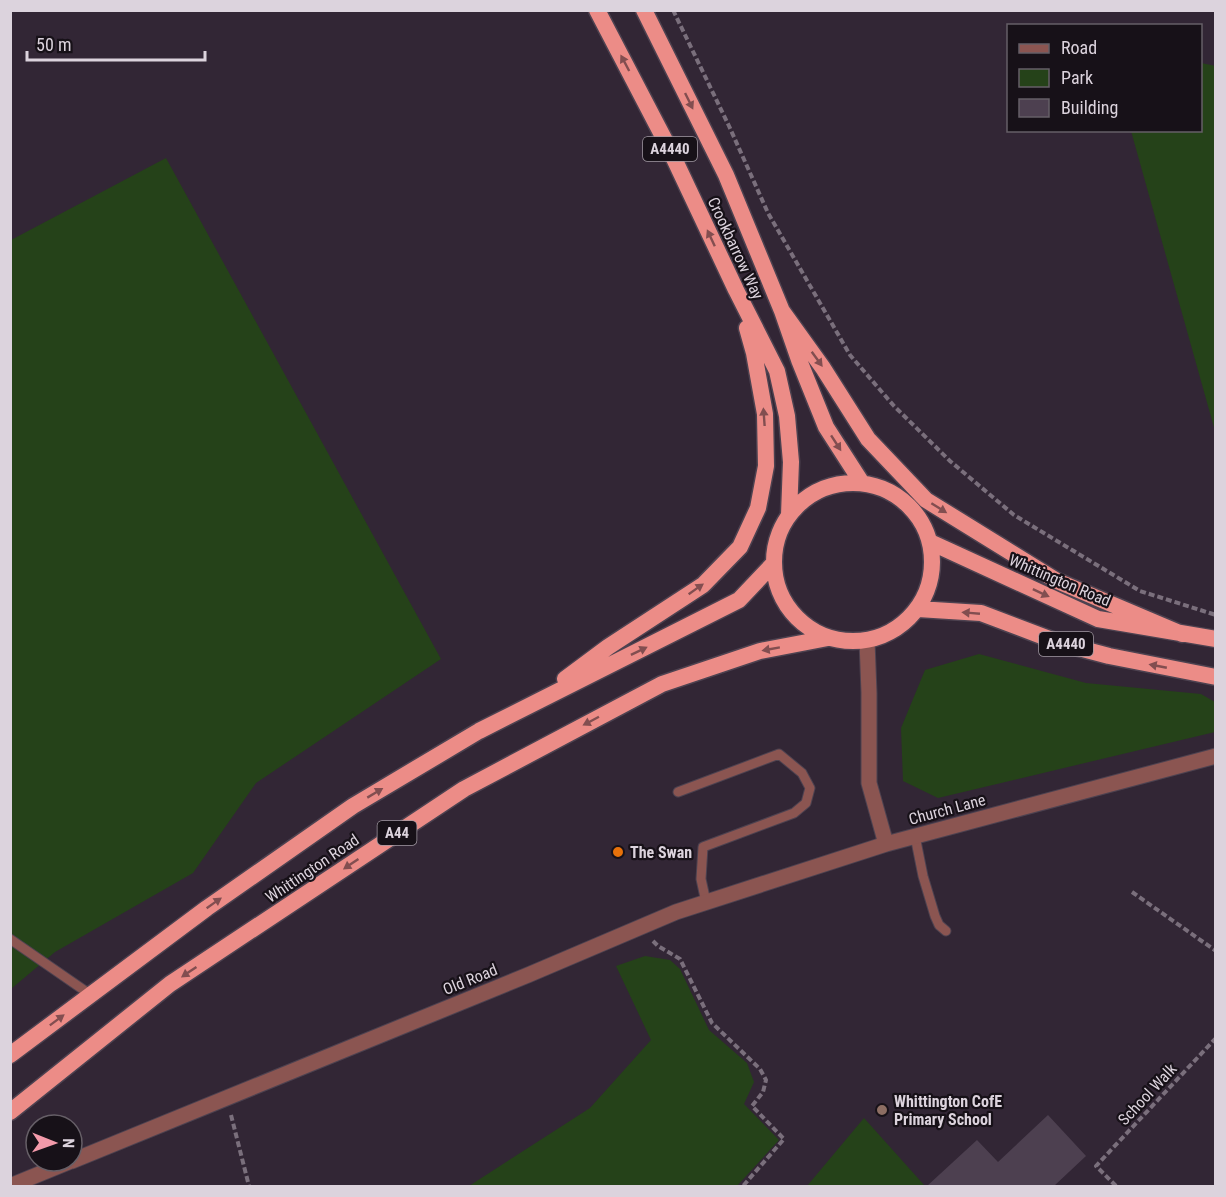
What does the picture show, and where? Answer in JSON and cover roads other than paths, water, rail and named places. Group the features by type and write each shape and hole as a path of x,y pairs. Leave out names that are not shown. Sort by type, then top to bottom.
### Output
{"highway":[{"name":"Crookbarrow Way","path":"597,10 670,150 777,371 787,416 791,462 789,515"},
{"name":"Crookbarrow Way","path":"644,10 726,175 783,311 826,427 862,483"},
{"path":"528,706 608,647 703,585 740,546 758,508 766,466 765,414 754,353 736,290"},
{"path":"783,311 868,439 926,500 1057,581 1182,634"},
{"path":"862,483 879,486 894,493 914,511 923,524 930,542 931,578 918,609 906,623 892,632 867,641 828,638 806,627 788,608 778,590 773,564 775,545 789,515 809,496 832,485 862,483"},
{"name":"Whittington Road","path":"930,542 1098,619 1215,639"},
{"name":"Whittington Road","path":"10,1055 207,908 353,806 479,731 739,600 773,564"},
{"name":"A4440","path":"918,609 981,614 1060,643 1109,656 1215,677"},
{"name":"Whittington Road","path":"10,1112 170,984 464,789 662,684 760,651 828,638"}],"street":[{"path":"867,641 870,693 869,783 886,844"},
{"name":"Church Lane","path":"886,844 1215,756"},
{"name":"Old Road","path":"84,1156 528,975 676,912 886,844"},
{"name":"Old Road","path":"10,1185 40,1173"}],"lane":[{"path":"678,792 779,754 802,773 810,788 806,803 794,813 703,848 701,879 706,902"},
{"path":"915,836 923,876 933,907 939,925 946,931"},
{"path":"10,939 91,995"}],"place":[{"name":"The Swan","path":"618,852"},
{"name":"Whittington CofE Primary School","path":"882,1110"}]}
